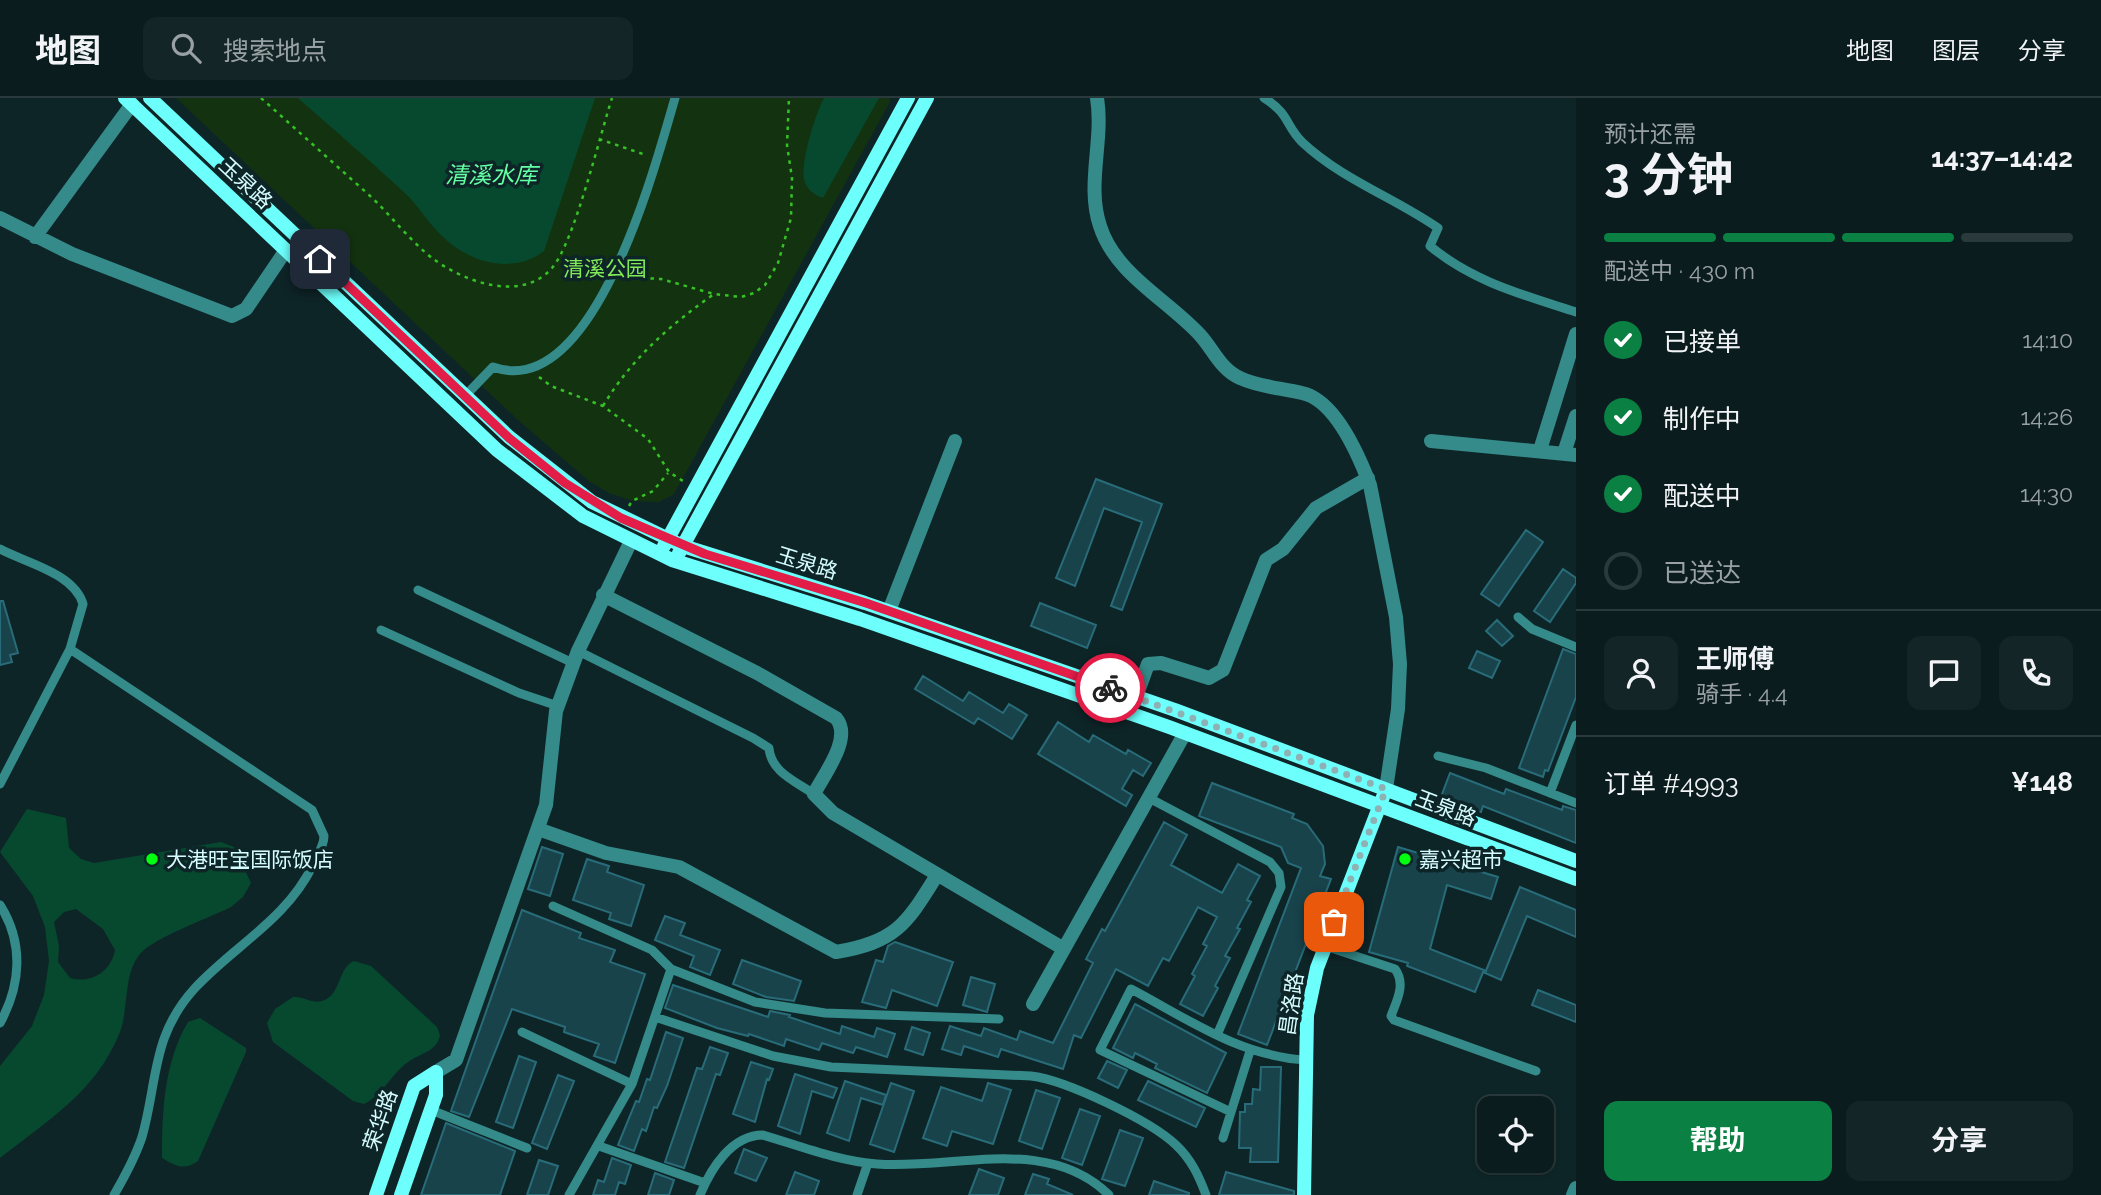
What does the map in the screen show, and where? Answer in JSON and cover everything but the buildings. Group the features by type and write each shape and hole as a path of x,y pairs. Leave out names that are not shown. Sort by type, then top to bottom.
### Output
{"main road":[{"name":"玉泉路","path":"150,98 538,463 592,502 621,518 683,546 889,611 1136,697 1576,861"},
{"path":"659,554 908,98"},
{"path":"675,561 927,98"},
{"name":"玉泉路","path":"129,101 497,450 583,516 675,561 860,619 1185,733 1576,879"},
{"name":"昌洛路","path":"1304,1195 1309,996 1325,946 1386,789"},
{"path":"401,1195 436,1095 436,1072"},
{"name":"荣华路","path":"376,1195 414,1086 436,1072"}],"street":[{"path":"1097,98 1095,201 1100,227 1115,256 1200,335 1224,367 1238,378 1315,398 1344,431 1368,478 1398,641 1398,709 1386,789"},
{"path":"34,236 129,101"},
{"path":"0,218 34,236 162,291 232,316 246,309 286,250"},
{"path":"1539,450 1576,334"},
{"path":"1431,441 1570,454 1576,416"},
{"path":"889,611 954,441"},
{"path":"1136,697 1148,664 1161,663 1209,678 1223,670 1265,560 1283,549 1316,508 1368,478"},
{"path":"436,1072 456,1060 546,805 558,706 575,657 631,541"},
{"path":"603,596 757,673 836,718 842,726 842,739 814,794 815,799 832,813 1064,949"},
{"path":"1033,1004 1185,733"},
{"path":"538,829 606,853 679,867 836,953 872,943 907,923 937,875"},
{"path":"1573,1195 1576,1188"}],"lane":[{"path":"465,396 493,367 513,372 531,370 555,356 572,339 611,276 640,216 676,98"},
{"path":"1264,98 1284,112 1301,141 1379,195 1438,228 1430,246 1447,260 1490,284 1576,312"},
{"path":"0,549 49,570 79,594 82,614 70,649 0,784"},
{"path":"418,590 575,657 753,738 769,748 770,761 779,772 814,794"},
{"path":"1518,617 1532,629 1576,647"},
{"path":"381,630 519,693 558,706"},
{"path":"70,649 312,810 324,836 304,884 292,900 278,916 196,987 177,1013 157,1058 137,1151 114,1195"},
{"path":"1550,793 1576,724"},
{"path":"1438,756 1486,768 1576,803"},
{"path":"1149,798 1270,862 1281,880 1281,887 1217,1035"},
{"path":"0,905 15,939 18,968 12,997 0,1023"},
{"path":"553,906 652,950 671,969 755,1002 801,1011 999,1019"},
{"path":"1325,946 1395,969 1401,977 1401,988 1391,1016 1394,1020 1536,1071"},
{"path":"569,1195 632,1084 671,969"},
{"path":"1231,1112 1100,1051 1131,989 1250,1051 1276,1058 1306,1060"},
{"path":"655,1017 773,1056 831,1067 1031,1076 1061,1082 1166,1136 1191,1161 1206,1195"},
{"path":"522,1032 632,1084"},
{"path":"1223,1138 1250,1051"},
{"path":"431,1110 527,1148"},
{"path":"700,1195 705,1183 733,1145 757,1135 868,1163 897,1165 1034,1160 1071,1170 1109,1195"},
{"path":"599,1146 705,1183"},
{"path":"856,1195 868,1163"}],"path":[{"path":"261,98 392,216 432,258 459,274 505,287 522,286 538,279 558,260 612,98"},
{"path":"611,276 661,279 715,294 741,296 754,293 765,285 778,263 791,218 792,178 787,145 789,98"},
{"path":"599,139 657,158"},
{"path":"603,406 622,375 645,349 715,294"},
{"path":"531,370 551,386 603,406 648,439 669,472 695,489"},
{"path":"621,518 632,501 653,491 669,472"}],"green space":[{"name":"清溪公园","path":"176,98 891,100 674,494 659,502 633,501 609,493 589,481 518,420"}],"water":[{"name":"清溪水库","path":"298,98 595,98 544,251 519,263 505,264 478,259 453,245 437,231 407,195"},
{"path":"824,98 879,98 823,198 809,189 805,183 804,171 809,138"},
{"path":"27,809 66,818 69,848 81,859 94,863 221,842 234,847 251,883 243,897 231,907 157,941 140,954 131,971 120,1032 98,1072 69,1103 0,1158 0,1066 32,1026 44,995 49,961 45,927 33,896 0,852","holes":["76,909 103,929 115,950 105,970 92,978 70,978 58,962 59,946 54,922 64,912"]},
{"path":"354,961 371,966 437,1027 440,1035 432,1049 402,1067 364,1104 353,1101 273,1042 267,1023 275,1009 293,997 318,1002 328,998 345,969"},
{"path":"200,1018 246,1048 246,1052 198,1161 188,1166 180,1166 162,1158 166,1088 180,1037 188,1022"}],"way so far":[{"path":"1110,688 1386,789 1334,922"}],"place":[{"name":"大港旺宝国际饭店","path":"152,859"},
{"name":"嘉兴超市","path":"1405,859"}],"route":[{"path":"320,259 538,463 592,502 621,518 705,554 866,603 1110,688"}]}
